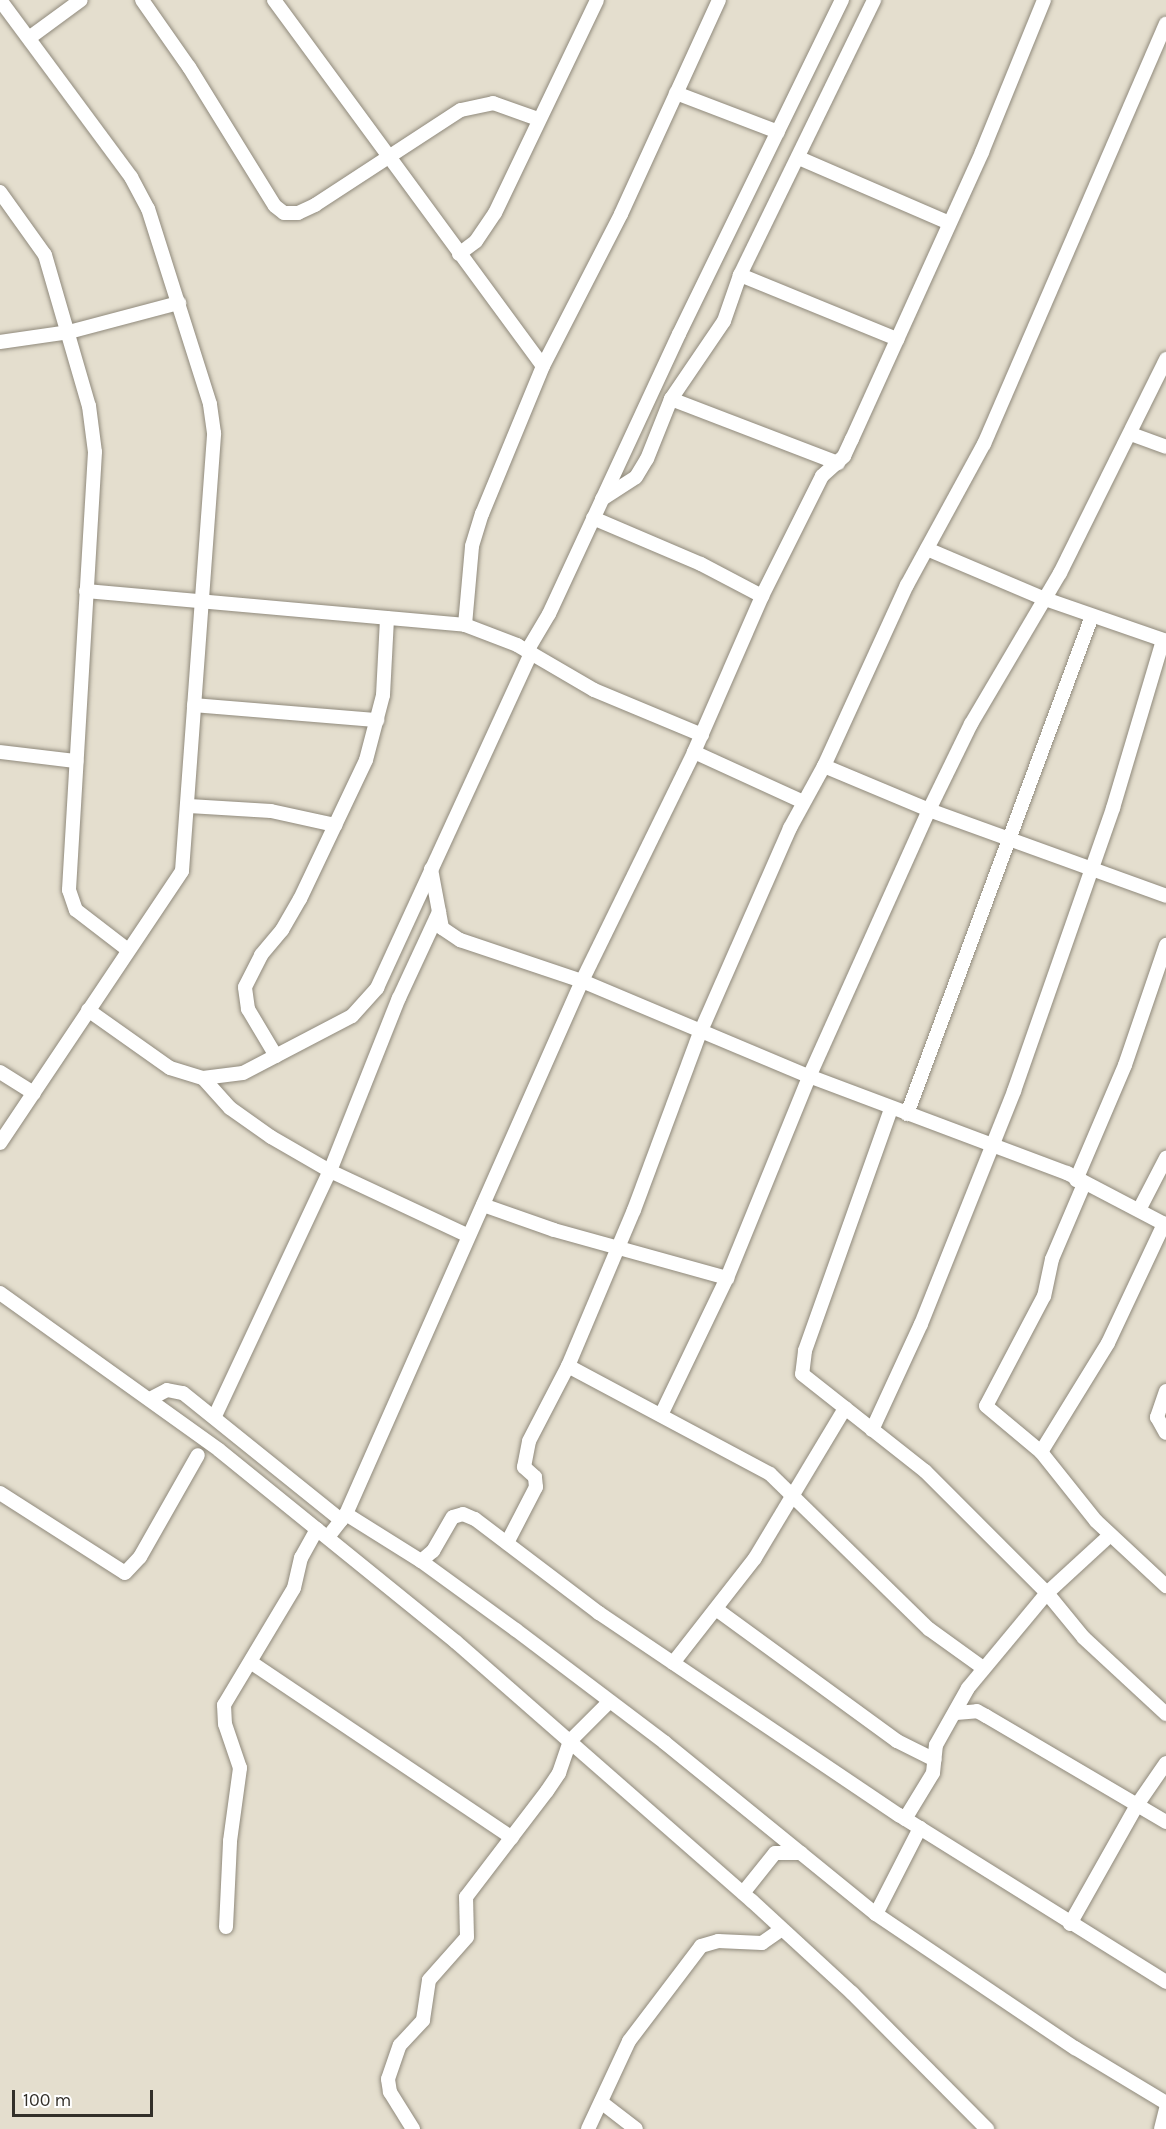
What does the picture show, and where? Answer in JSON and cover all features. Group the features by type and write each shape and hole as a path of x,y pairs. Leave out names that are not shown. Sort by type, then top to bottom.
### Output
{"street":[{"path":"0,0 131,177 155,225 210,404 214,433 189,806 182,872 0,1143"},
{"path":"29,38 81,0"},
{"path":"142,0 280,211 292,214 315,205 386,156 465,108 493,103 538,119"},
{"path":"274,0 386,156 543,366"},
{"path":"459,254 476,241 495,213 538,119 597,0"},
{"path":"465,625 475,532 543,366 621,214 719,0"},
{"path":"88,1010 170,1068 203,1078 243,1073 276,1056 352,1016 377,988 592,518 842,0"},
{"path":"602,499 636,477 647,459 671,399 724,321 740,275 874,0"},
{"path":"226,1927 230,1841 240,1776 223,1709 294,1588 302,1558 323,1533 343,1517 582,981 702,735 762,596 822,476 838,463 852,439 950,222 1044,0"},
{"path":"507,1543 536,1487 535,1477 524,1467 524,1455 568,1366 700,1033 803,802 824,766 927,549 984,444 1166,24"},
{"path":"676,93 778,132"},
{"path":"799,158 950,222"},
{"path":"0,192 45,255 90,406 95,452 69,890 72,904 85,919 128,950"},
{"path":"740,275 897,339"},
{"path":"0,342 69,332 179,303"},
{"path":"661,1415 727,1278 809,1077 929,810 971,724 1045,598 1131,434 1166,359"},
{"path":"671,399 838,463"},
{"path":"1131,434 1166,447"},
{"path":"592,518 701,564 762,596"},
{"path":"872,1430 921,1324 994,1146 1089,869 1113,808 1164,640 1045,598 927,549"},
{"path":"86,591 202,604 465,625 529,652 594,690 702,735"},
{"path":"906,1114 1092,616"},
{"path":"276,1056 249,1009 245,987 261,955 282,930 300,899 366,760 383,695 387,618"},
{"path":"194,705 377,720"},
{"path":"0,752 76,761"},
{"path":"694,752 803,802"},
{"path":"824,766 929,810 1166,896"},
{"path":"189,806 271,811 335,825"},
{"path":"431,869 442,928 460,940 582,981 700,1033 809,1077 994,1146 1080,1182 1165,1224 1108,1343 1041,1452"},
{"path":"214,1416 330,1171 399,998 439,912"},
{"path":"1166,945 1125,1065 1052,1258 1044,1296 986,1407 1041,1452 1110,1535 1166,1586"},
{"path":"0,1072 34,1093"},
{"path":"203,1078 237,1113 330,1171 469,1236"},
{"path":"891,1109 802,1359 805,1379 925,1472 1047,1593 1084,1638 1166,1714"},
{"path":"1139,1210 1166,1158"},
{"path":"483,1205 727,1278"},
{"path":"0,1293 150,1399 323,1533 570,1741 743,1893 852,1993 987,2129"},
{"path":"568,1366 759,1467 796,1496 912,1614 983,1668"},
{"path":"150,1399 167,1390 177,1391 214,1416 343,1517 421,1560 609,1702 876,1914 1075,2048 1166,2103"},
{"path":"1166,1391 1157,1417 1166,1432"},
{"path":"673,1663 716,1609 796,1496 845,1408"},
{"path":"0,1493 124,1573 140,1557 198,1455"},
{"path":"421,1560 433,1551 457,1514 475,1519 673,1663 905,1819 1166,1982"},
{"path":"905,1819 933,1773 936,1745 968,1688 1047,1593 1110,1535"},
{"path":"716,1609 897,1741 935,1760"},
{"path":"252,1663 512,1838"},
{"path":"413,2129 389,2089 391,2069 400,2045 423,2020 429,1980 467,1937 466,1897 559,1773 570,1741 609,1702"},
{"path":"956,1713 977,1711 1166,1822"},
{"path":"1070,1924 1137,1805 1166,1763"},
{"path":"876,1914 920,1828"},
{"path":"743,1893 775,1853 801,1853"},
{"path":"588,2129 629,2041 701,1946 718,1941 762,1943 782,1929"},
{"path":"601,2102 636,2129"},
{"path":"1161,2129 1166,2109"}]}
